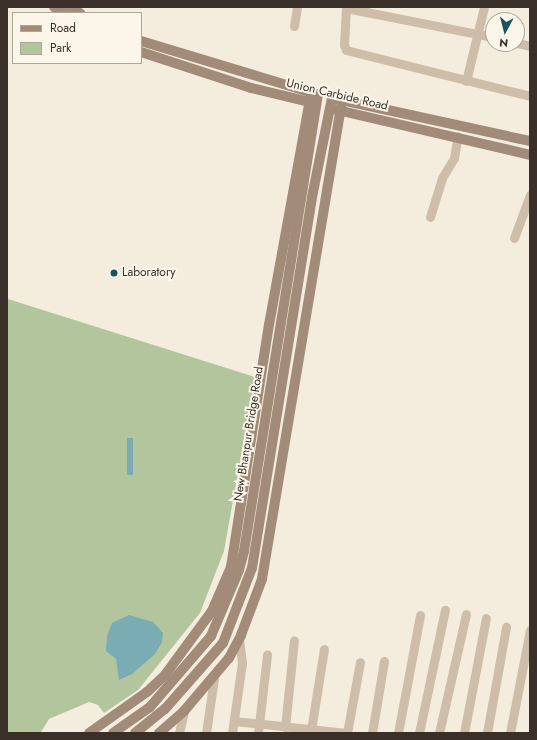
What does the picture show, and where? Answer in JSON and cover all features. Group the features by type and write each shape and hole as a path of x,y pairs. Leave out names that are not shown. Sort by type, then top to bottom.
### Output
{"street":[{"path":"54,7 72,10"},
{"path":"294,26 297,7"},
{"path":"485,36 346,7 344,46 346,50 530,96"},
{"path":"393,17 395,7"},
{"path":"466,81 484,7"},
{"name":"Union Carbide Road","path":"142,41 314,98 530,155"},
{"name":"Union Carbide Road","path":"142,52 251,88 314,98"},
{"path":"90,733 147,692 165,675 212,611 231,567 269,325 314,98"},
{"name":"New Bhanpur Bridge Road","path":"113,733 150,707 212,636 227,602 244,551 314,98"},
{"path":"159,733 184,711 214,678 239,639 258,592 268,552 336,104"},
{"name":"Union Carbide Road","path":"336,104 530,141"},
{"name":"New Bhanpur Bridge Road","path":"135,733 165,709 223,643 252,568 336,104"},
{"path":"430,217 442,178 454,158 458,136"},
{"path":"514,238 530,195"},
{"path":"419,733 445,610"},
{"path":"439,733 466,614"},
{"path":"398,733 420,615"},
{"path":"464,733 486,618"},
{"path":"487,733 506,627"},
{"path":"510,733 530,630"},
{"path":"232,733 242,663 239,639"},
{"path":"290,729 294,640"},
{"path":"317,731 324,649"},
{"path":"258,733 267,655"},
{"path":"372,733 384,661"},
{"path":"234,721 259,723 290,729 346,733 360,662"},
{"path":"206,733 214,678"},
{"path":"179,733 184,711"}],"green space":[{"path":"8,299 255,377 224,551 200,613 138,690 104,713 98,705 89,702 49,719 41,732 36,733 7,733"}],"water":[{"path":"127,438 133,438 133,475 127,475"},
{"path":"129,615 153,622 163,633 162,642 155,654 132,674 119,680 116,659 106,651 107,636 112,623"}],"place":[{"name":"Laboratory","path":"114,273"}]}
